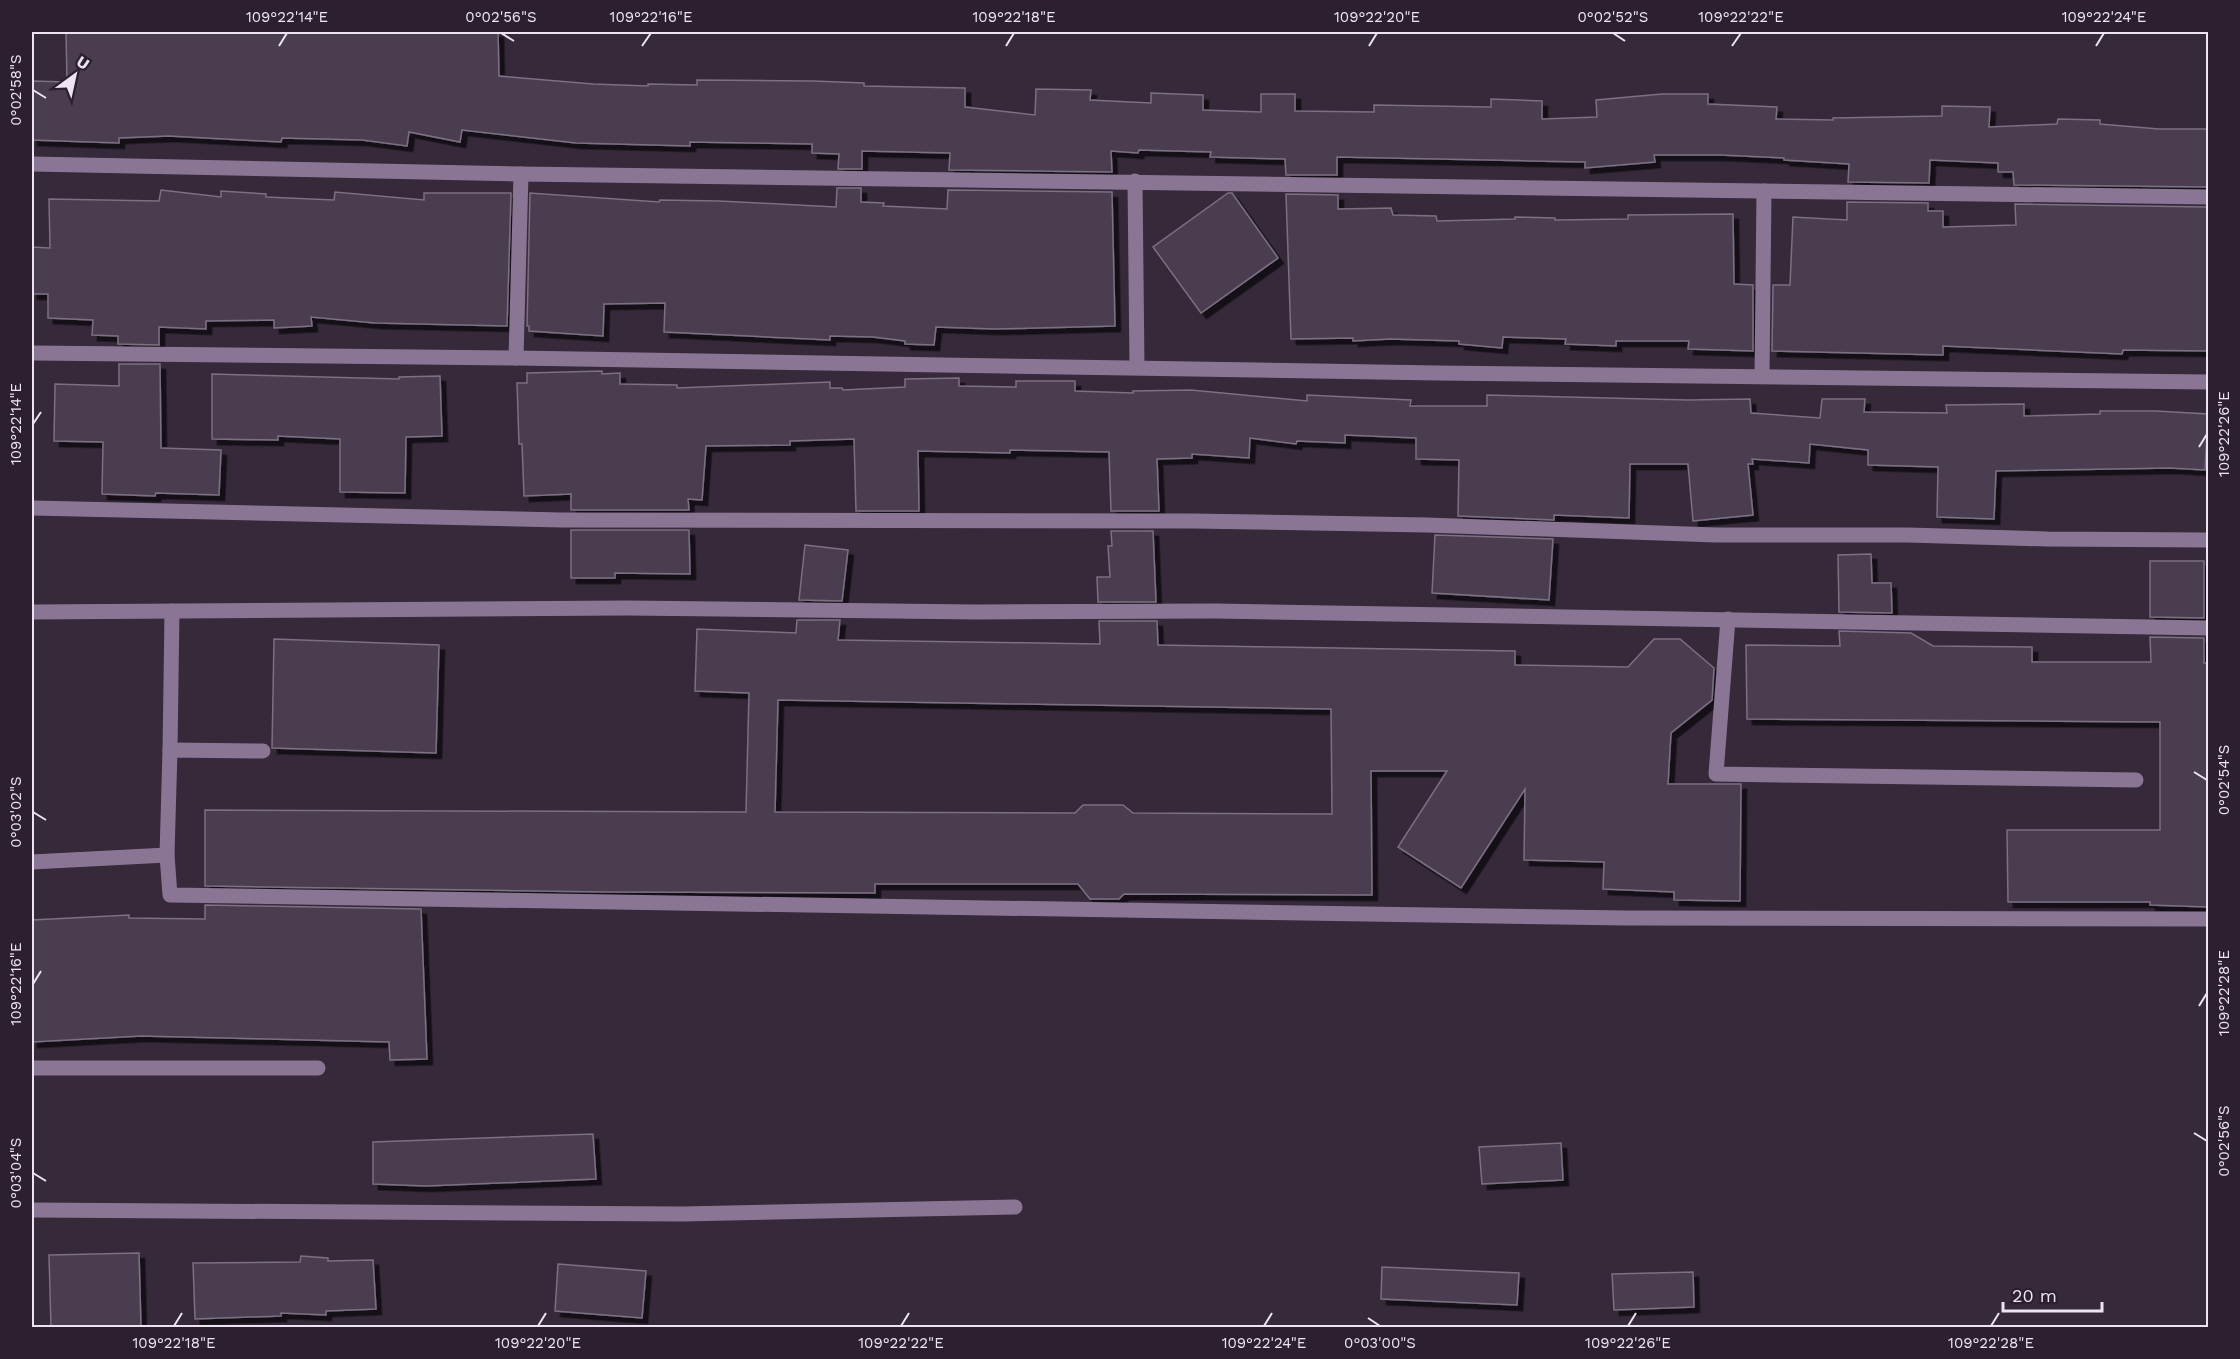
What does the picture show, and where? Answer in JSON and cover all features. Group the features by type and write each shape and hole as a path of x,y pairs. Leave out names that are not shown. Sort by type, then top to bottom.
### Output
{"street":[{"path":"32,164 521,174 2208,197"},
{"path":"516,358 521,174"},
{"path":"1135,181 1137,367"},
{"path":"1762,376 1764,191"},
{"path":"32,353 2208,382"},
{"path":"32,508 561,520 1368,524 1716,535 1908,535 2208,540"},
{"path":"32,612 627,608 975,612 1216,611 2208,628"},
{"path":"172,611 167,855 170,895 1625,918 2208,920"},
{"path":"1728,619 1716,774 2136,780"},
{"path":"170,750 263,751"},
{"path":"32,862 167,855"},
{"path":"32,1068 318,1068"},
{"path":"32,1210 683,1214 1015,1207"}],"building":[{"path":"66,32 498,32 499,76 648,86 648,84 697,85 697,80 814,81 864,83 864,86 965,88 965,107 1035,115 1036,89 1091,90 1090,100 1151,103 1151,93 1203,95 1203,110 1261,112 1261,94 1295,94 1295,111 1374,112 1374,105 1491,107 1491,99 1542,101 1542,119 1597,117 1596,100 1662,94 1708,94 1708,104 1777,107 1776,119 1833,120 1833,118 1942,116 1942,106 1990,107 1989,127 2057,124 2058,119 2100,120 2100,124 2159,129 2208,129 2208,187 2014,185 2013,172 1998,172 1998,163 1930,160 1929,183 1848,182 1849,164 1720,155 1654,155 1655,162 1585,168 1585,162 1337,157 1337,175 1286,175 1285,159 1210,157 1211,152 1111,151 1112,172 949,170 950,153 862,151 862,169 838,169 839,154 812,153 812,144 690,142 690,146 576,143 462,130 460,142 409,132 407,146 362,140 282,138 281,142 169,136 119,138 119,143 32,140 32,81 67,82"},
{"path":"837,188 861,188 861,202 884,203 883,206 947,209 948,190 1112,192 1115,326 994,329 936,327 934,345 905,344 905,341 873,337 830,336 830,340 664,332 665,303 604,304 603,336 529,331 529,326 527,326 530,193 659,202 660,200 719,201 836,207"},
{"path":"161,190 221,197 221,191 266,194 266,197 334,200 335,192 424,200 424,193 511,193 507,326 375,323 311,317 312,326 274,328 274,320 206,321 206,329 159,327 159,345 118,344 118,336 92,335 93,320 48,318 48,294 32,294 32,247 50,248 49,199 159,201"},
{"path":"1228,193 1232,193 1278,258 1201,313 1153,247"},
{"path":"1286,194 1338,195 1338,209 1391,208 1393,215 1436,216 1437,221 1515,219 1515,217 1555,218 1555,220 1628,219 1628,215 1733,214 1734,284 1753,285 1753,351 1688,349 1689,341 1616,341 1616,346 1565,344 1566,339 1503,337 1502,348 1459,344 1459,341 1291,339"},
{"path":"1847,202 1928,203 1928,211 1943,211 1943,227 2016,225 2015,204 2208,207 2208,351 2123,350 2122,354 1943,346 1943,355 1772,351 1773,285 1790,285 1793,217 1847,220"},
{"path":"119,364 160,364 161,448 221,450 219,495 102,494 103,442 54,441 55,384 119,386"},
{"path":"602,371 602,374 620,373 620,384 677,385 677,388 830,382 830,388 842,388 843,390 905,387 905,379 959,378 959,386 1016,387 1016,381 1075,381 1075,391 1133,393 1133,391 1191,390 1307,401 1307,395 1411,400 1410,406 1487,406 1487,395 1688,400 1750,399 1751,413 1820,418 1822,399 1865,399 1864,412 1947,413 1946,405 2024,404 2024,416 2100,414 2100,411 2208,414 2205,470 2170,468 1996,471 1994,519 1937,517 1938,467 1868,465 1868,450 1810,444 1809,463 1752,459 1753,464 1748,464 1753,515 1693,521 1688,464 1630,464 1629,518 1554,515 1554,520 1458,516 1459,460 1416,459 1416,438 1345,435 1345,443 1297,441 1296,444 1250,438 1249,458 1192,454 1192,458 1157,459 1159,511 1111,511 1109,452 1010,450 1010,453 918,451 919,511 856,511 854,439 790,441 790,445 706,446 702,500 688,499 689,510 571,510 571,494 524,496 517,383 527,383 527,373"},
{"path":"212,374 399,379 399,377 440,376 442,436 406,437 405,493 340,492 340,439 278,436 278,440 212,439"},
{"path":"571,530 689,530 690,574 615,573 615,578 571,578"},
{"path":"1111,531 1153,531 1156,602 1098,602 1097,577 1110,577 1108,546 1112,546"},
{"path":"1435,535 1553,539 1549,600 1432,593"},
{"path":"805,545 848,550 842,601 799,600"},
{"path":"1871,554 1872,583 1891,583 1892,613 1839,612 1838,555"},
{"path":"2150,561 2204,561 2204,618 2150,617"},
{"path":"797,620 840,620 838,640 1100,644 1099,621 1157,621 1158,645 1515,651 1515,665 1628,667 1654,639 1680,639 1714,668 1712,700 1671,733 1668,784 1741,784 1740,901 1674,900 1674,892 1603,889 1604,862 1524,860 1525,789 1461,888 1398,847 1447,771 1371,771 1372,895 1124,894 1119,899 1090,899 1078,884 875,884 875,893 606,892 205,886 205,810 746,812 749,693 695,691 697,629 796,633","holes":["778,700 1331,709 1332,814 1133,813 1123,805 1083,805 1075,813 775,812"]},
{"path":"1839,631 1911,633 1933,646 2032,647 2032,662 2151,662 2150,637 2204,638 2204,663 2208,663 2208,907 2150,905 2150,902 2008,902 2007,830 2160,830 2160,722 1747,719 1746,645 1840,646"},
{"path":"274,639 439,645 436,753 272,748"},
{"path":"205,905 421,909 427,1059 390,1060 389,1042 141,1036 32,1042 32,920 129,915 129,918 205,919"},
{"path":"593,1134 596,1179 426,1186 373,1184 373,1142"},
{"path":"1561,1143 1563,1180 1482,1184 1479,1147"},
{"path":"139,1253 141,1328 51,1328 49,1255"},
{"path":"301,1256 328,1258 328,1261 373,1260 376,1309 326,1311 326,1315 281,1313 281,1316 195,1319 193,1263 300,1262"},
{"path":"558,1264 646,1271 642,1318 555,1311"},
{"path":"1382,1267 1519,1273 1517,1305 1381,1299"},
{"path":"1693,1272 1694,1307 1614,1310 1612,1274"}]}
